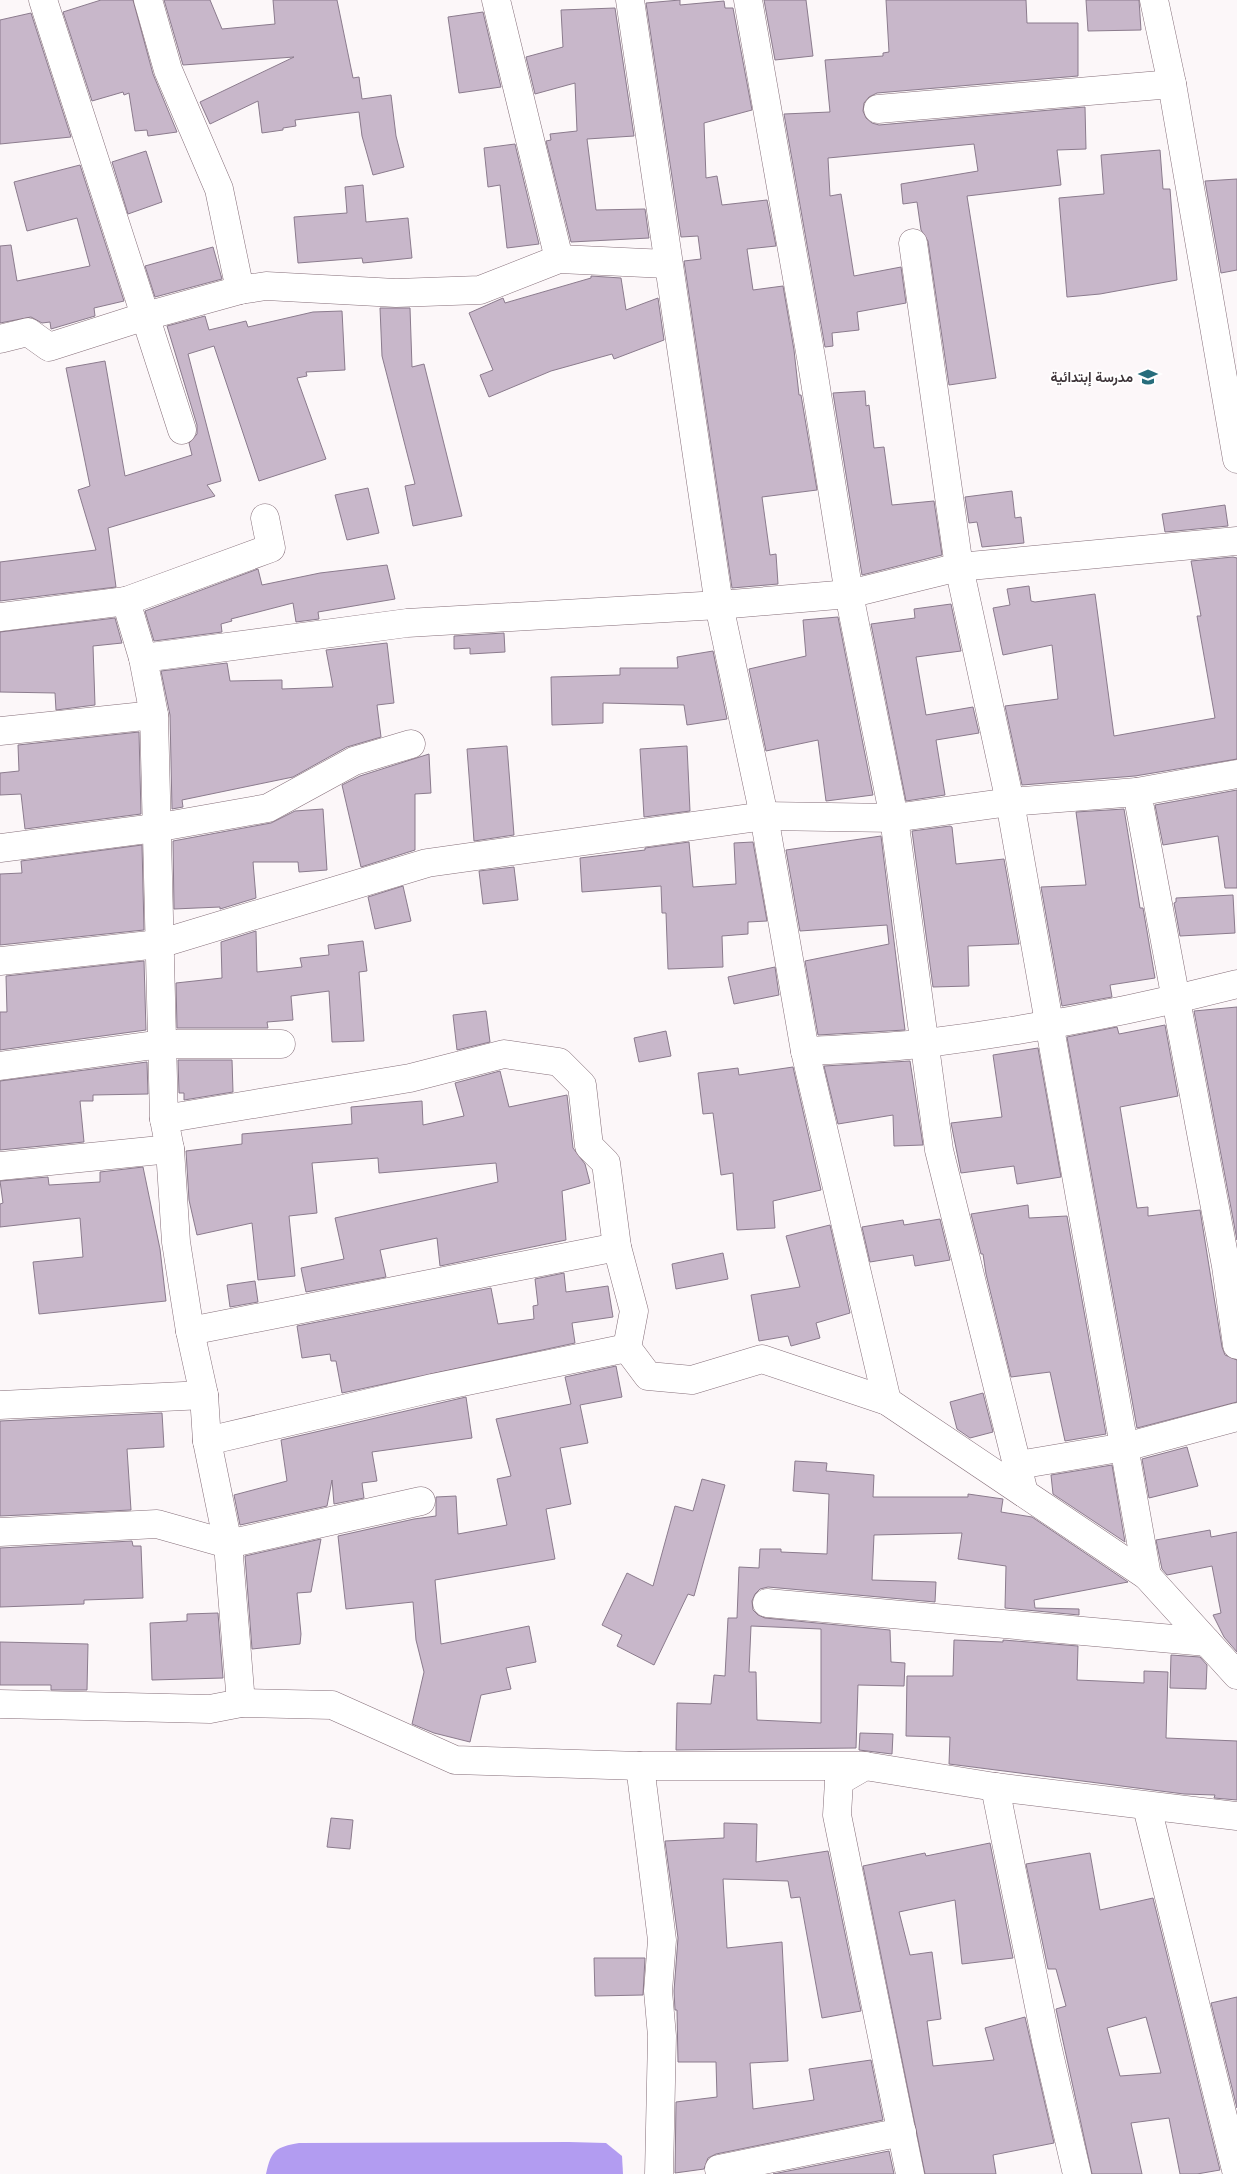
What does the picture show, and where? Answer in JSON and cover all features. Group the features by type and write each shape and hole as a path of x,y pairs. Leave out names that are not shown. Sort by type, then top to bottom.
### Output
{"street":[{"path":"42,0 182,430"},
{"path":"148,0 168,70 219,189 240,290"},
{"path":"496,0 559,259"},
{"path":"630,0 667,264 719,605 764,816 805,1051 887,1401"},
{"path":"748,0 812,363 849,594 894,818 939,1150 1024,1493"},
{"path":"1154,0 1172,84 1237,459"},
{"path":"878,109 1172,84"},
{"path":"913,243 959,567 1010,802 1147,1576"},
{"path":"0,340 28,332 49,348 146,316 240,290 266,286 396,293 480,290 559,259 667,264"},
{"path":"0,617 126,601 271,548 265,518"},
{"path":"143,658 407,623 719,605 849,594 959,567 1237,541"},
{"path":"126,601 143,658 154,715 155,828 164,1119 170,1149 176,1242 190,1332 204,1395 207,1441 228,1544 241,1703"},
{"path":"0,731 154,715"},
{"path":"0,848 155,828 268,808 354,762 411,744"},
{"path":"0,960 159,944 427,863 764,816 894,818 1010,802 1137,792 1237,774"},
{"path":"1137,792 1226,1266 1237,1345"},
{"path":"805,1051 925,1044 1050,1024 1177,999 1237,984"},
{"path":"0,1066 162,1044 281,1044"},
{"path":"164,1119 410,1078 504,1054 559,1062 582,1085 588,1146 606,1163 616,1246 634,1311 627,1348 648,1376 692,1380 762,1359 887,1401 1147,1576 1237,1675"},
{"path":"0,1166 170,1149"},
{"path":"190,1332 616,1246"},
{"path":"207,1441 433,1388 627,1348"},
{"path":"0,1405 204,1395"},
{"path":"1018,1465 1125,1447 1237,1416"},
{"path":"0,1532 157,1524 228,1544 421,1501"},
{"path":"767,1603 1207,1642"},
{"path":"0,1704 210,1709 241,1703 332,1705 455,1760 640,1766 864,1766 995,1787 1147,1807 1237,1816"},
{"path":"640,1766 662,1940 658,1991 662,2036 659,2092 659,2174"},
{"path":"864,1766 840,1781 836,1815 910,2174"},
{"path":"995,1787 1046,2040 1077,2174"},
{"path":"1147,1807 1237,2174"},
{"path":"719,2170 902,2132"}],"shaded area":[{"path":"299,2143 606,2143 622,2156 623,2174 266,2174 270,2160 276,2151 285,2146"}],"building":[{"path":"101,0 133,0 153,74 177,132 148,136 147,130 135,131 129,93 124,95 123,92 92,101 63,12"},
{"path":"164,0 210,0 222,29 275,24 273,0 337,0 353,78 359,77 362,99 391,95 396,136 404,167 373,175 362,136 359,112 295,120 296,126 262,133 258,101 210,124 200,102 294,57 183,65"},
{"path":"680,0 680,5 724,1 725,8 733,8 752,110 704,123 706,178 717,176 722,205 767,200 776,246 747,249 753,290 783,286 794,350 799,395 801,395 817,490 762,497 770,555 776,554 778,584 732,588 684,261 701,259 698,236 681,237 646,3"},
{"path":"764,0 806,0 813,56 775,60"},
{"path":"886,0 1026,0 1027,23 1078,23 1078,76 877,93 869,97 864,103 863,111 866,118 872,123 879,125 1085,107 1086,149 1057,150 1061,185 967,196 996,378 949,385 928,241 921,230 917,202 903,204 901,184 978,171 974,144 828,158 830,196 841,194 854,276 901,267 906,303 857,312 859,330 832,333 833,346 825,347 784,114 830,112 825,60 883,56 883,53 889,52"},
{"path":"1086,0 1139,0 1141,30 1088,31"},
{"path":"615,8 634,136 587,139 596,210 645,209 649,238 571,242 546,141 551,140 550,134 577,131 575,83 535,94 526,57 563,47 561,10"},
{"path":"483,12 501,87 459,93 448,17"},
{"path":"31,13 71,137 0,144 0,20"},
{"path":"515,144 539,244 507,248 500,185 488,187 484,148"},
{"path":"1160,150 1163,189 1170,189 1177,280 1100,294 1067,297 1059,198 1104,194 1101,155"},
{"path":"146,151 162,202 128,214 112,162"},
{"path":"80,165 124,301 94,308 95,316 51,329 50,322 42,323 31,317 0,323 0,246 11,245 17,281 90,266 77,218 27,231 14,182"},
{"path":"1237,179 1237,270 1221,273 1205,181"},
{"path":"363,185 366,222 408,218 412,258 363,263 362,258 298,263 294,217 347,213 345,187"},
{"path":"213,247 222,279 155,297 145,266"},
{"path":"591,276 621,278 626,310 658,298 664,340 614,359 612,354 551,371 489,397 480,375 493,370 469,313 503,298 505,303 591,278"},
{"path":"380,308 410,308 412,367 424,364 462,516 413,526 405,486 415,484 382,356"},
{"path":"342,311 345,370 306,372 307,376 297,378 326,459 259,481 214,346 188,354 221,481 207,485 215,496 108,528 116,587 0,601 0,562 96,550 78,490 90,486 66,368 105,361 125,476 192,455 189,443 197,434 197,425 167,326 205,316 209,330 246,321 248,327 313,312"},
{"path":"865,391 866,406 869,405 874,448 884,447 892,505 934,501 942,555 862,575 833,393"},
{"path":"368,488 379,533 347,540 335,495"},
{"path":"1012,491 1015,518 1021,517 1024,543 982,547 977,522 969,523 965,497"},
{"path":"1225,505 1228,526 1165,532 1162,514"},
{"path":"1237,558 1237,759 1135,776 1022,785 1005,706 1058,699 1052,645 1003,655 993,608 1010,605 1007,589 1029,586 1031,601 1035,602 1095,594 1114,736 1215,718 1197,616 1201,616 1191,561"},
{"path":"387,565 395,599 318,612 319,619 296,622 293,603 231,619 232,621 221,624 222,632 154,641 145,611 258,569 262,585 320,573"},
{"path":"951,604 961,651 916,657 926,715 973,707 979,733 936,740 945,795 906,801 871,624 915,618 914,609"},
{"path":"838,617 873,795 826,801 818,740 766,751 749,669 806,656 803,620"},
{"path":"115,618 122,643 93,646 95,705 56,710 55,693 0,692 0,632"},
{"path":"504,633 505,652 470,654 470,648 454,649 454,636"},
{"path":"387,643 394,703 377,705 381,737 347,747 293,777 182,800 183,807 172,809 170,715 161,671 227,663 230,681 282,680 282,689 333,687 326,650"},
{"path":"713,651 727,719 687,725 684,705 603,703 603,723 552,725 551,677 620,675 620,668 678,668 677,657"},
{"path":"139,732 141,814 25,829 21,794 0,795 0,773 19,771 18,745"},
{"path":"507,746 514,835 474,841 467,749"},
{"path":"687,746 690,811 644,817 640,749"},
{"path":"429,754 431,793 415,794 415,850 361,867 342,785 360,776"},
{"path":"1237,790 1237,888 1225,888 1218,836 1163,845 1155,805"},
{"path":"323,809 327,870 299,872 298,862 253,862 256,898 220,909 220,907 174,909 173,841 271,823 295,811"},
{"path":"1124,809 1140,908 1143,908 1155,978 1110,985 1112,997 1062,1006 1041,887 1086,885 1076,812"},
{"path":"952,827 956,864 1004,859 1019,944 968,946 969,986 933,987 912,831"},
{"path":"881,836 905,1030 818,1035 805,961 889,944 887,925 800,931 786,850"},
{"path":"689,842 693,887 736,884 734,843 753,842 767,921 748,922 748,934 722,936 723,967 668,969 666,913 662,913 661,886 582,892 580,858 645,850 645,848"},
{"path":"142,845 144,930 0,945 0,874 22,873 21,861"},
{"path":"514,867 518,900 483,904 479,871"},
{"path":"403,886 411,921 375,929 368,897"},
{"path":"1233,895 1235,933 1180,936 1174,903 1176,898"},
{"path":"256,931 257,972 302,967 300,958 329,955 328,945 363,941 367,971 359,972 364,1041 332,1042 329,991 291,996 293,1020 267,1022 268,1028 177,1028 176,983 222,978 221,942"},
{"path":"144,961 146,1030 0,1050 0,1012 7,1012 6,976"},
{"path":"775,967 779,995 734,1004 728,977"},
{"path":"1237,1007 1237,1240 1194,1011"},
{"path":"486,1011 490,1042 457,1050 453,1015"},
{"path":"1165,1025 1178,1096 1120,1107 1137,1208 1148,1207 1148,1216 1200,1210 1222,1347 1225,1355 1237,1360 1237,1402 1137,1428 1067,1037 1117,1027 1119,1034"},
{"path":"666,1031 671,1056 639,1062 634,1038"},
{"path":"1038,1048 1061,1177 1017,1184 1014,1166 961,1173 951,1123 1002,1117 993,1055"},
{"path":"178,1060 232,1060 233,1092 184,1100 184,1093 179,1093"},
{"path":"910,1061 923,1145 894,1146 893,1115 838,1124 824,1066"},
{"path":"147,1062 148,1094 93,1095 93,1101 80,1101 84,1142 0,1150 0,1081"},
{"path":"793,1067 821,1190 773,1201 775,1228 737,1230 733,1173 721,1175 713,1113 703,1114 698,1073 738,1068 739,1075"},
{"path":"500,1071 509,1107 567,1095 573,1148 585,1164 590,1183 562,1191 566,1240 440,1266 437,1238 380,1250 386,1277 306,1292 301,1268 344,1259 335,1218 498,1182 496,1163 379,1173 378,1158 312,1163 317,1213 289,1216 295,1276 258,1280 252,1223 197,1235 189,1200 186,1151 242,1144 242,1134 352,1124 351,1107 422,1101 423,1125 464,1116 455,1083"},
{"path":"143,1167 160,1249 166,1301 39,1314 33,1262 83,1257 80,1218 0,1227 0,1204 3,1203 0,1181 48,1177 49,1185 100,1182 100,1172"},
{"path":"1028,1205 1029,1218 1067,1216 1106,1434 1065,1441 1050,1372 1011,1377 986,1274 983,1254 981,1254 971,1214"},
{"path":"940,1219 950,1260 915,1266 913,1255 870,1262 862,1227 903,1220 904,1225"},
{"path":"830,1225 850,1313 816,1323 820,1338 791,1346 788,1336 759,1341 751,1295 800,1287 786,1236"},
{"path":"723,1253 728,1279 676,1289 672,1264"},
{"path":"564,1273 566,1292 608,1286 613,1317 572,1323 575,1343 342,1393 336,1361 331,1361 330,1354 302,1358 297,1326 491,1288 498,1324 534,1319 533,1306 538,1305 535,1279"},
{"path":"255,1281 258,1302 230,1307 227,1285"},
{"path":"616,1366 622,1397 580,1405 588,1443 560,1448 571,1504 546,1509 555,1559 435,1580 441,1644 529,1626 536,1662 506,1668 511,1689 481,1695 470,1742 434,1733 412,1724 424,1672 416,1640 413,1602 346,1609 338,1536 436,1516 436,1497 456,1496 458,1534 507,1525 497,1479 511,1476 496,1419 571,1404 565,1377"},
{"path":"983,1393 993,1432 970,1438 957,1429 950,1402"},
{"path":"466,1397 472,1438 372,1452 377,1481 362,1483 364,1498 334,1504 332,1480 327,1506 240,1525 234,1495 287,1481 281,1440"},
{"path":"162,1413 164,1447 127,1449 131,1510 0,1516 0,1421"},
{"path":"1187,1447 1198,1486 1149,1498 1142,1459"},
{"path":"795,1461 827,1463 826,1471 874,1475 873,1497 968,1497 968,1494 1003,1499 1001,1512 1032,1517 1128,1582 1034,1600 1035,1608 1079,1609 1079,1615 1005,1608 1006,1566 958,1559 962,1533 874,1535 872,1580 936,1582 935,1602 768,1587 760,1589 752,1601 753,1610 765,1618 890,1630 891,1662 905,1663 904,1686 858,1685 856,1748 676,1750 677,1703 711,1704 714,1675 725,1676 728,1618 737,1618 739,1567 759,1568 760,1549 781,1549 781,1552 827,1554 829,1494 793,1491","holes":["751,1626 821,1629 821,1723 757,1720 756,1672 749,1672"]},
{"path":"1112,1465 1125,1542 1053,1494 1051,1475"},
{"path":"702,1479 725,1485 694,1596 688,1594 654,1665 617,1646 622,1635 602,1625 627,1573 653,1586 675,1506 693,1511"},
{"path":"1210,1530 1211,1537 1237,1532 1237,1652 1224,1637 1213,1615 1221,1613 1212,1566 1167,1575 1162,1569 1156,1540"},
{"path":"321,1539 311,1592 297,1593 301,1634 300,1644 252,1649 245,1556"},
{"path":"132,1541 133,1546 141,1546 143,1598 84,1600 84,1604 0,1607 0,1548"},
{"path":"218,1613 223,1678 152,1680 150,1623 187,1621 187,1614"},
{"path":"954,1640 1003,1642 1003,1640 1078,1646 1077,1680 1144,1683 1144,1671 1168,1672 1166,1738 1237,1741 1237,1800 1214,1798 1215,1795 1184,1794 949,1764 950,1737 906,1736 907,1676 953,1676"},
{"path":"0,1642 88,1644 87,1690 51,1690 51,1685 0,1685"},
{"path":"1171,1655 1200,1657 1207,1665 1206,1689 1170,1688"},
{"path":"860,1733 893,1734 892,1754 859,1750"},
{"path":"331,1818 353,1820 350,1849 327,1847"},
{"path":"724,1823 757,1824 756,1862 828,1851 861,2011 822,2018 800,1897 791,1898 788,1881 723,1879 727,1948 782,1942 788,2061 750,2063 753,2109 814,2100 809,2069 871,2060 883,2120 716,2154 708,2158 704,2169 675,2173 676,2102 717,2097 716,2062 678,2062 677,2010 675,2010 674,1991 678,1938 665,1841 724,1838"},
{"path":"990,1843 1013,1958 962,1964 955,1900 899,1912 910,1955 932,1952 941,2019 927,2021 933,2066 994,2060 985,2028 1025,2017 1054,2143 993,2155 996,2174 925,2174 863,1866 925,1853 926,1856"},
{"path":"1090,1853 1100,1910 1153,1898 1220,2170 1197,2174 1180,2174 1169,2118 1131,2123 1142,2174 1092,2174 1056,2009 1066,2006 1056,1969 1048,1969 1026,1864","holes":["1146,2017 1161,2073 1120,2076 1107,2028"]},
{"path":"594,1958 645,1958 643,1995 595,1996"},
{"path":"1237,1997 1237,2108 1211,2003"},
{"path":"889,2151 894,2174 773,2174"}],"place":[{"name":"مدرسة إبتدائية","path":"1148,377"}]}
